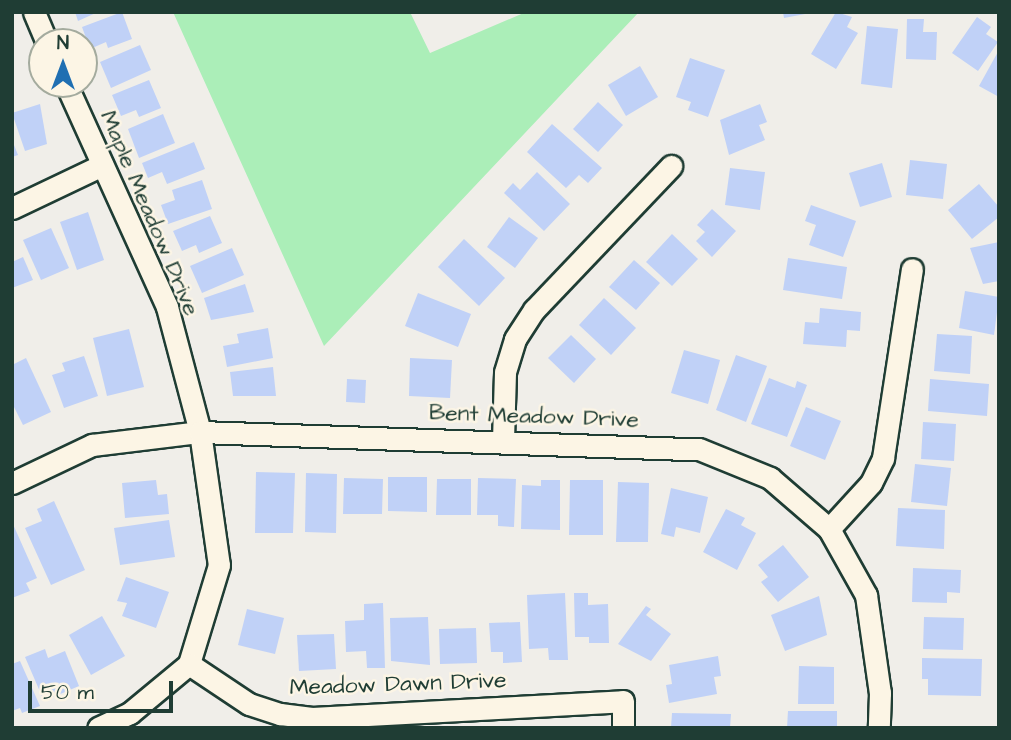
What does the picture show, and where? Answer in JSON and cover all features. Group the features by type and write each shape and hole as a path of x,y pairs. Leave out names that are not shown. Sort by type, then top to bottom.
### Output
{"street":[{"name":"Maple Meadow Drive","path":"72,98 167,307 200,432 219,565 189,664"},
{"path":"12,208 102,165"},
{"path":"503,440 505,372 515,339 534,310 671,166"},
{"path":"829,529 871,483 883,458 912,270"},
{"name":"Bent Meadow Drive","path":"12,483 92,446 200,432 503,440 699,449 770,478 829,529 866,595 880,693 879,728"},
{"path":"98,728 130,713 189,664"},
{"name":"Meadow Dawn Drive","path":"189,664 249,704 312,718 623,701 623,728"}],"green space":[{"path":"173,12 410,12 430,53 526,12 639,12 324,346"}],"building":[{"path":"75,12 98,12 78,21"},
{"path":"122,12 132,39 108,48 106,42 98,46 98,28 82,27"},
{"path":"783,12 804,12 805,14 784,18"},
{"path":"836,12 852,17 847,27 858,33 836,69 811,54"},
{"path":"977,17 991,27 986,34 998,42 978,71 952,53"},
{"path":"907,19 924,19 923,32 937,32 936,60 906,59"},
{"path":"867,26 898,29 892,88 861,84"},
{"path":"140,45 151,70 111,88 100,62"},
{"path":"999,50 999,97 979,86"},
{"path":"690,58 725,70 708,117 688,110 691,102 676,97"},
{"path":"640,66 658,97 626,116 608,85"},
{"path":"149,80 161,108 139,117 136,110 121,116 112,95"},
{"path":"598,102 623,125 598,152 573,129"},
{"path":"40,104 47,144 25,151 12,113"},
{"path":"760,104 767,122 759,125 765,140 729,155 720,120"},
{"path":"163,114 175,143 139,158 128,129"},
{"path":"552,124 602,168 588,183 579,175 566,188 527,152"},
{"path":"12,140 18,155 12,157"},
{"path":"194,142 205,169 167,184 162,172 148,178 142,163"},
{"path":"910,160 947,164 943,199 906,195"},
{"path":"882,163 892,197 860,207 849,173"},
{"path":"730,168 765,172 760,210 725,205"},
{"path":"537,172 570,204 544,231 504,193 513,183 520,190"},
{"path":"202,180 212,209 168,224 161,205 175,200 172,190"},
{"path":"979,184 999,207 999,217 972,239 948,210"},
{"path":"811,205 856,221 843,257 809,245 816,225 805,221"},
{"path":"712,209 736,231 712,257 696,241 705,232 697,225"},
{"path":"88,212 104,260 77,270 60,222"},
{"path":"210,216 222,243 199,253 196,245 182,251 173,231"},
{"path":"509,217 538,238 515,268 487,247"},
{"path":"51,228 69,268 41,280 23,240"},
{"path":"672,234 698,259 672,286 646,262"},
{"path":"464,239 505,278 479,306 438,267"},
{"path":"999,242 999,281 983,284 970,248"},
{"path":"232,248 244,275 202,293 190,266"},
{"path":"23,257 33,280 12,288 12,262"},
{"path":"788,258 847,267 842,299 783,290"},
{"path":"634,260 660,283 636,310 609,287"},
{"path":"245,284 254,312 211,320 204,298"},
{"path":"965,291 999,297 994,335 959,328"},
{"path":"418,293 471,314 458,347 405,326"},
{"path":"604,298 636,328 611,355 579,325"},
{"path":"820,308 861,312 860,331 847,330 846,347 803,344 805,322 819,323"},
{"path":"268,328 273,358 227,367 223,346 239,343 237,334"},
{"path":"129,329 144,387 107,396 93,338"},
{"path":"937,334 972,336 970,374 934,371"},
{"path":"571,335 596,359 574,383 548,358"},
{"path":"684,350 720,360 708,404 671,393"},
{"path":"736,355 767,366 746,422 716,410"},
{"path":"84,356 98,396 64,408 52,375 65,371 62,363"},
{"path":"26,358 51,412 23,425 12,403 12,365"},
{"path":"410,358 452,360 450,398 409,396"},
{"path":"273,367 276,396 233,396 230,372"},
{"path":"769,378 795,388 797,381 807,385 787,437 751,424"},
{"path":"347,379 366,380 365,403 346,402"},
{"path":"930,379 989,384 987,416 928,411"},
{"path":"806,407 841,421 825,460 790,446"},
{"path":"923,422 956,424 954,461 921,459"},
{"path":"915,464 951,468 947,506 911,502"},
{"path":"256,472 295,473 293,533 255,533"},
{"path":"306,473 337,474 336,533 305,532"},
{"path":"388,477 427,477 427,512 388,511"},
{"path":"344,478 383,479 382,514 343,514"},
{"path":"478,478 516,479 514,527 498,526 498,515 477,515"},
{"path":"437,479 471,479 471,515 436,515"},
{"path":"156,480 158,495 167,494 169,514 125,518 122,483"},
{"path":"541,480 560,480 560,530 521,529 522,485 541,486"},
{"path":"570,480 603,480 603,535 569,535"},
{"path":"618,482 649,483 648,542 616,542"},
{"path":"671,488 708,497 700,533 676,527 674,537 661,534"},
{"path":"54,501 85,570 51,585 25,528 42,521 37,509"},
{"path":"898,508 945,510 944,549 896,546"},
{"path":"726,509 745,518 741,525 756,533 737,570 703,552"},
{"path":"169,520 175,557 120,565 114,528"},
{"path":"12,522 37,578 26,583 30,591 12,598"},
{"path":"783,545 809,577 778,602 761,582 768,577 758,565"},
{"path":"913,568 961,570 960,593 947,592 947,603 912,602"},
{"path":"126,577 169,592 156,628 122,616 127,603 117,601"},
{"path":"565,593 568,660 549,660 548,648 529,649 527,595"},
{"path":"574,593 588,593 588,605 608,604 609,643 589,643 589,637 575,637"},
{"path":"819,596 827,635 785,651 771,615"},
{"path":"383,603 385,668 367,668 366,651 346,652 345,621 364,620 364,604"},
{"path":"646,606 651,609 646,615 671,634 651,661 618,644"},
{"path":"247,609 284,618 275,654 238,645"},
{"path":"102,616 125,656 91,675 69,635"},
{"path":"428,617 430,665 391,661 390,618"},
{"path":"924,617 964,618 963,650 923,649"},
{"path":"520,622 522,662 503,663 503,652 491,652 489,623"},
{"path":"476,628 477,663 440,664 439,629"},
{"path":"334,634 336,669 299,671 297,635"},
{"path":"45,649 48,658 65,651 79,686 44,701 25,657"},
{"path":"718,656 721,676 714,677 717,694 669,703 666,685 672,684 669,665"},
{"path":"922,658 982,659 981,696 928,695 928,679 922,679"},
{"path":"20,661 40,706 22,713 20,708 12,711 12,664"},
{"path":"799,666 834,667 834,704 798,704"},
{"path":"788,711 837,711 837,728 787,728"},
{"path":"672,713 731,714 730,728 671,728"}]}
